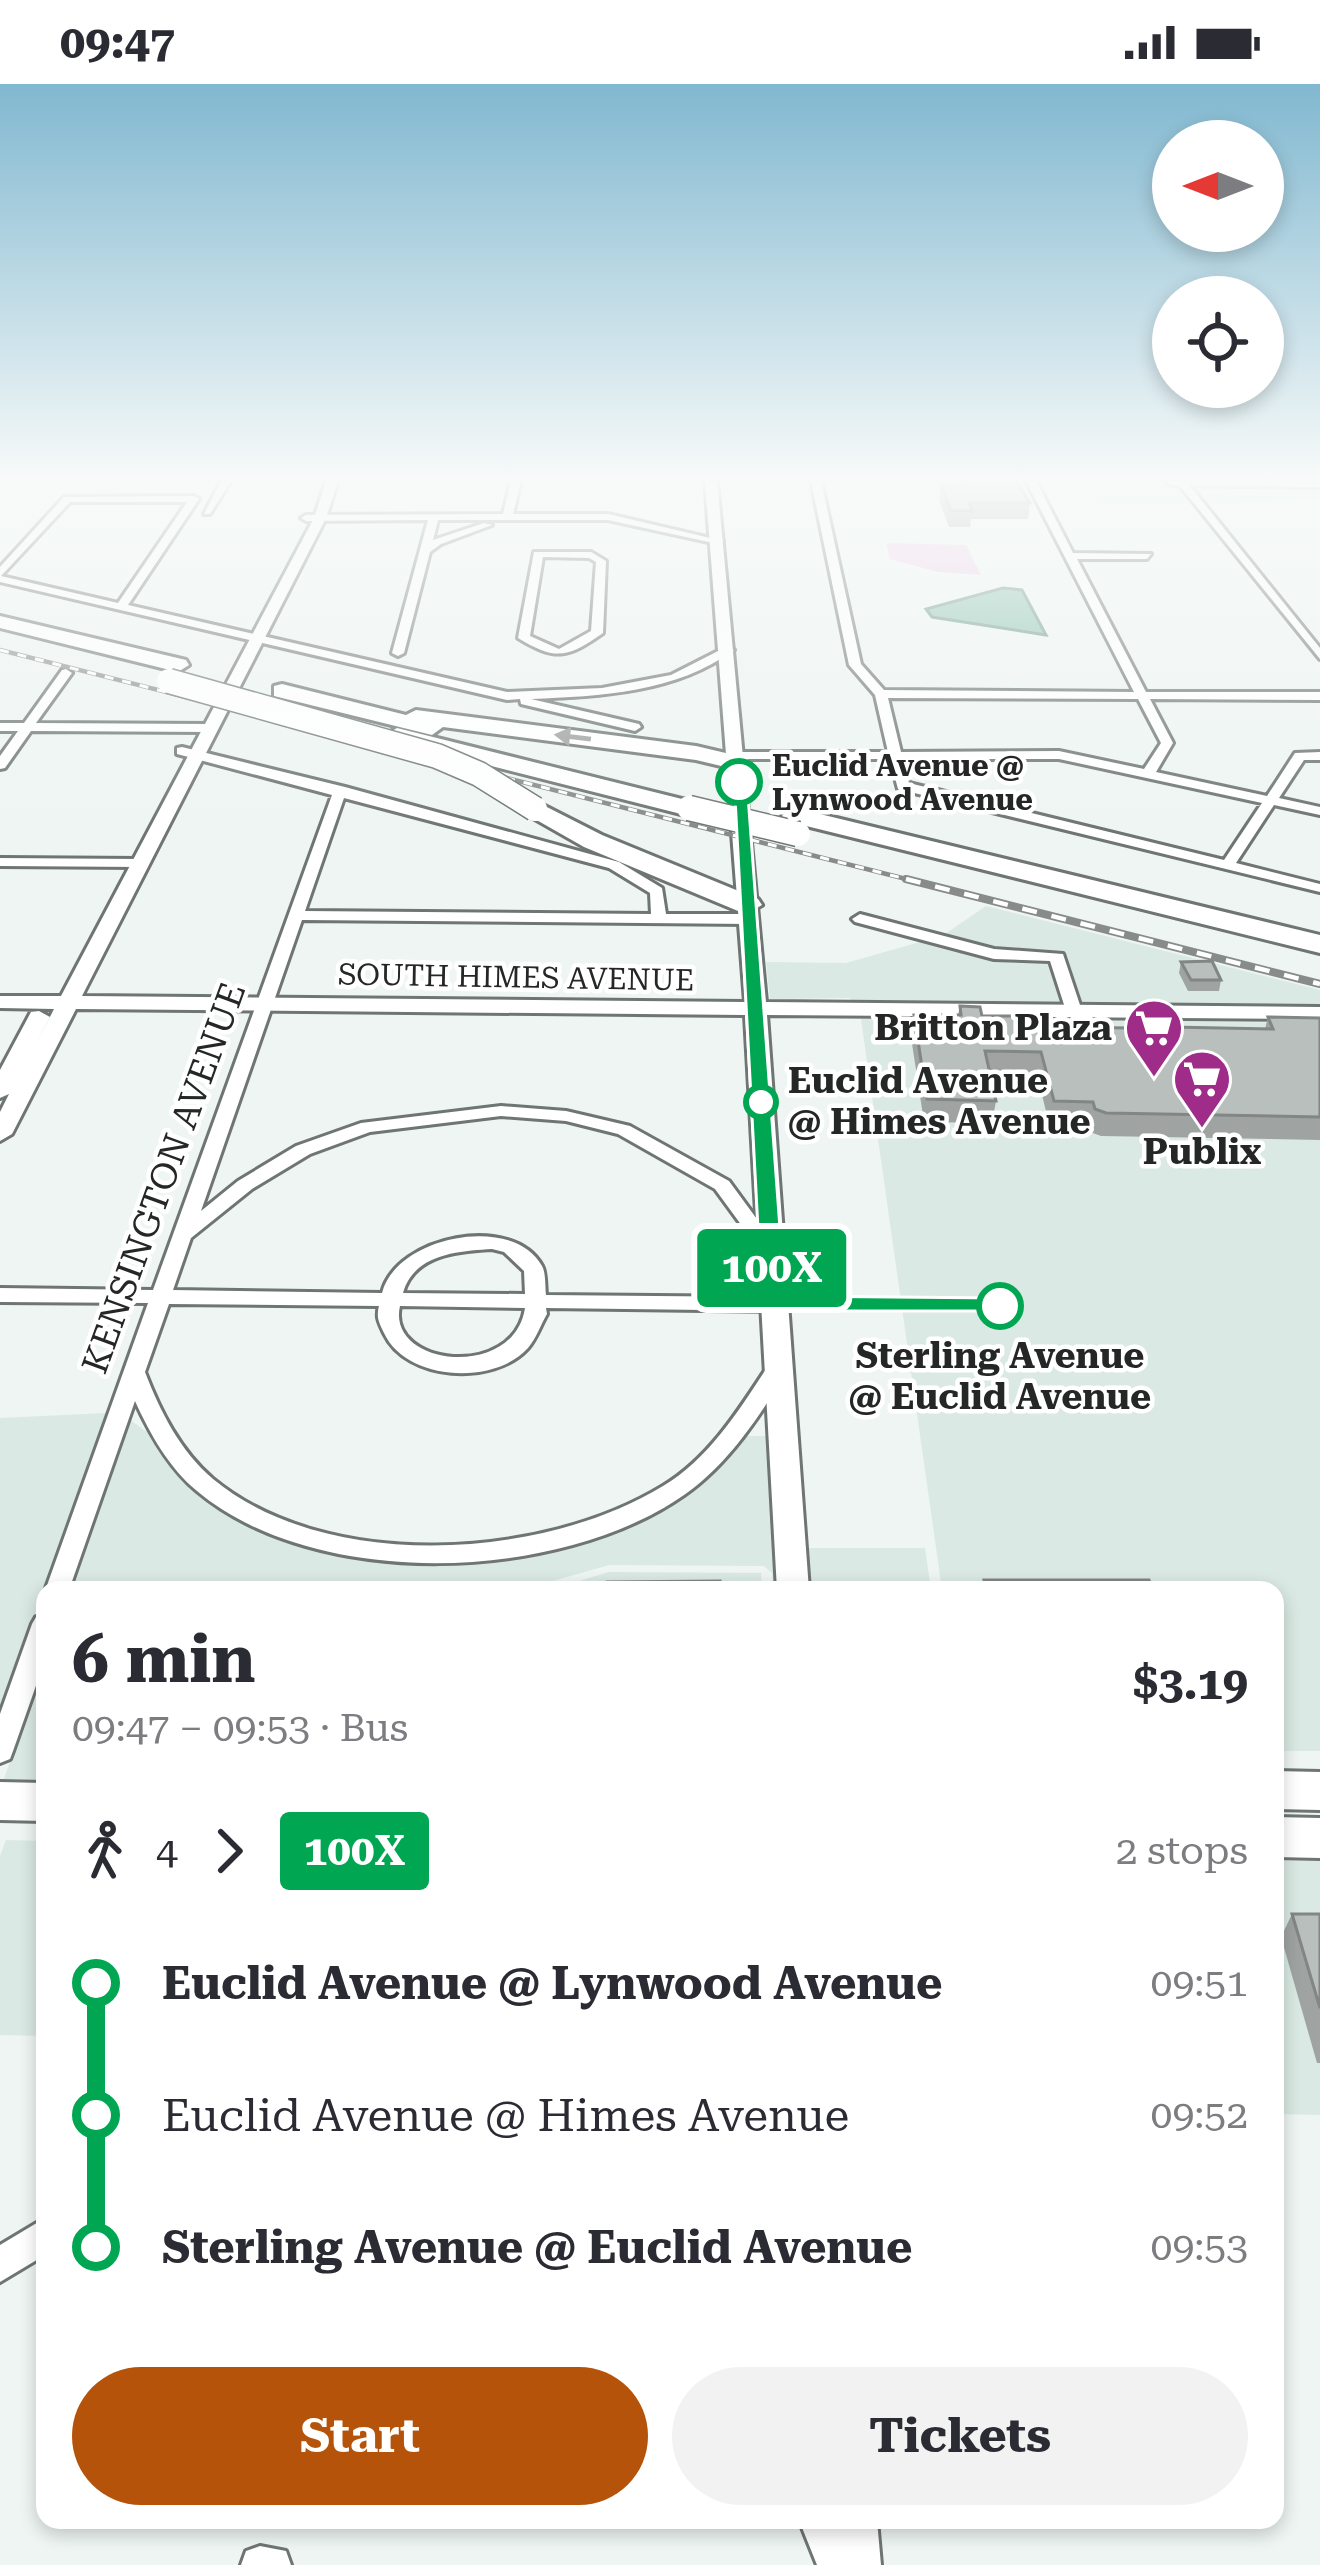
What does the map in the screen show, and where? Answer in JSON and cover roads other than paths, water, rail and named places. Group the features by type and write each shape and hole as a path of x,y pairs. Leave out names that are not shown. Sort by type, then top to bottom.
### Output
{"highway":[{"path":"0,622 437,756 479,773 593,841 692,880 749,912"},
{"path":"0,636 1320,944"},
{"path":"279,698 689,752 737,752"},
{"path":"349,707 688,799"},
{"path":"796,825 1320,964"},
{"path":"692,880 726,881 746,872"}],"main road":[{"path":"1284,1790 1320,1791"},
{"path":"0,1801 36,1802"},
{"path":"1284,1837 1320,1838"}],"street":[{"path":"81,597 635,727"},
{"path":"121,607 128,597"},
{"path":"1,1129 57,1002 270,597"},
{"path":"398,653 413,597"},
{"path":"530,597 524,638 559,653"},
{"path":"559,653 596,633 599,597"},
{"path":"723,597 756,1009 792,1581"},
{"path":"841,597 855,665 881,694 900,780 910,790 1320,888"},
{"path":"1093,597 1167,743 1148,774"},
{"path":"1273,597 1320,656"},
{"path":"507,696 602,692 674,679 728,650"},
{"path":"361,663 398,653"},
{"path":"398,653 430,679"},
{"path":"553,692 559,653"},
{"path":"0,765 65,674"},
{"path":"881,694 1320,696"},
{"path":"0,728 201,728"},
{"path":"190,752 614,865 657,891 659,918"},
{"path":"737,752 1059,754 1320,811"},
{"path":"1227,866 1300,756 1320,756"},
{"name":"KENSINGTON AVENUE","path":"60,1581 340,790"},
{"path":"0,862 132,863"},
{"path":"296,915 659,918 749,912"},
{"path":"860,919 994,954 1057,957 1074,1011"},
{"name":"SOUTH HIMES AVENUE","path":"0,1002 1320,1013"},
{"path":"0,1090 57,1002"},
{"path":"182,1235 245,1185 303,1150 367,1127 501,1111 566,1116 624,1130 722,1185 771,1252"},
{"path":"493,1243 511,1248 534,1269 539,1302 538,1317 517,1348 485,1363 447,1367 401,1348 389,1328 389,1300 409,1265 430,1252 455,1244 493,1243"},
{"path":"0,1295 774,1304"},
{"path":"134,1371 149,1415 206,1486 267,1523 334,1544 461,1557 601,1525 674,1490 720,1449 778,1368"},
{"path":"0,1751 36,1649"},
{"path":"0,2266 36,2241"},
{"path":"822,2529 836,2565"},
{"path":"854,2529 856,2565"},
{"path":"260,2565 272,2565"}],"railway":[{"path":"0,650 918,882"},
{"path":"906,879 1320,984"}],"place":[{"name":"Euclid Avenue @ Lynwood Avenue","path":"739,782"},
{"name":"Britton Plaza","path":"1154,1079"},
{"name":"Euclid Avenue @ Himes Avenue","path":"761,1102"},
{"name":"Publix","path":"1202,1130"},
{"name":"Sterling Avenue @ Euclid Avenue","path":"1000,1306"}]}
